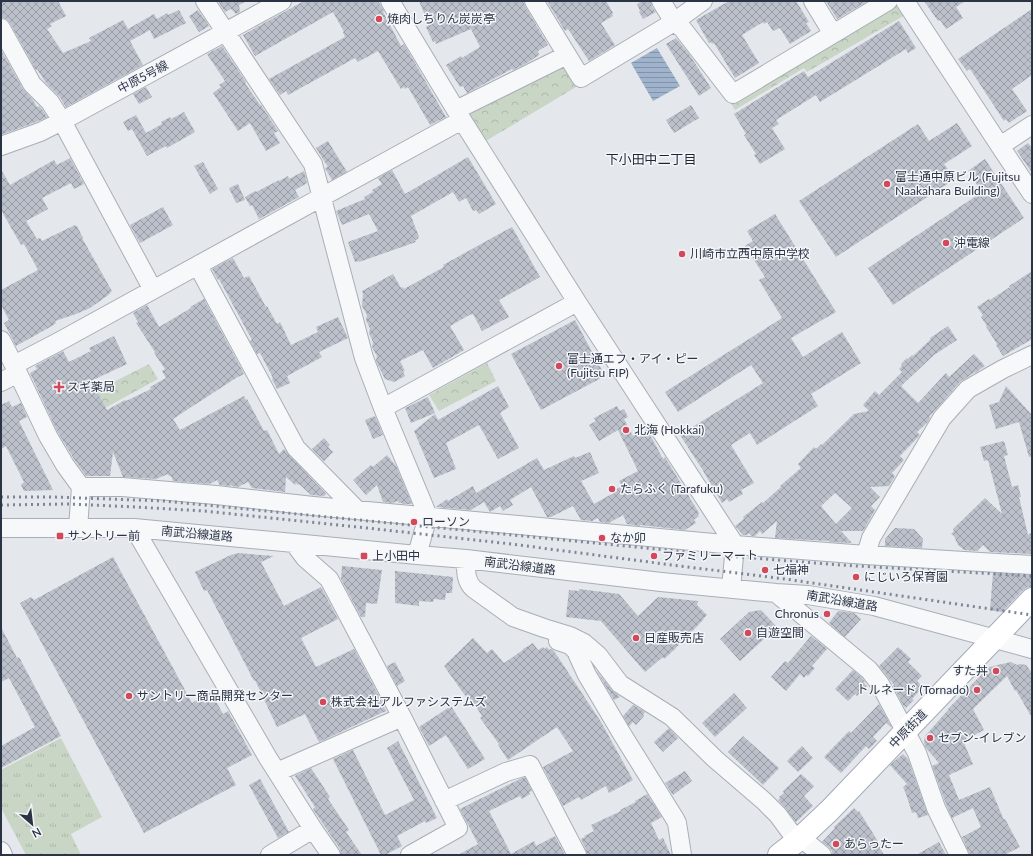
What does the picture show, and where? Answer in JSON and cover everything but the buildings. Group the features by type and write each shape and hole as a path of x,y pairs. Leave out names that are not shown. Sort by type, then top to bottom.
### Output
{"main road":[{"name":"中原街道","path":"779,855 830,810 1032,599"}],"street":[{"path":"205,1 313,164 364,358 428,516 417,555"},
{"name":"中原5号線","path":"1,146 40,132 62,121 282,1"},
{"path":"390,1 459,115 577,302 735,545 731,589"},
{"path":"534,1 581,78 674,22 703,1"},
{"path":"661,1 674,22 682,28 733,94 888,1"},
{"path":"813,1 833,34"},
{"path":"905,1 1032,194"},
{"path":"1,28 32,84 50,102 62,121 153,290"},
{"path":"1,382 16,369 60,342 322,198 459,115 567,55"},
{"path":"1000,146 1032,125"},
{"path":"198,266 296,448 357,510"},
{"path":"383,408 577,302"},
{"path":"1,340 48,436 65,465 81,487 78,528"},
{"path":"866,555 871,538 942,418 968,389 1032,354"},
{"path":"81,487 122,487 201,493 313,506 735,545 866,555 1032,564"},
{"name":"南武沿線道路","path":"1,528 134,528 466,559 661,582 808,595 874,606 1032,649"},
{"path":"134,528 277,772 331,855"},
{"path":"294,543 305,558 329,579 402,717 458,828 410,855"},
{"path":"466,559 468,580 474,589 513,617 570,636 584,643 598,655 620,684 672,717 715,759 764,801 798,839 822,855"},
{"path":"776,593 869,670 880,684 917,753 936,808 959,855"},
{"path":"544,628 554,640 570,646 576,651 587,675 675,819 682,855"},
{"path":"277,772 402,717"},
{"path":"444,800 506,772 530,765 577,855"},
{"path":"270,855 313,829"},
{"path":"1,851 3,855"}],"green space":[{"path":"893,4 900,7 905,15 807,72 804,68 735,110 731,103"},
{"path":"558,66 564,68 576,87 484,142 467,115 469,109"},
{"path":"487,363 496,381 439,411 429,395"},
{"path":"149,364 158,379 105,408 96,391"},
{"path":"61,738 102,817 71,834 81,855 26,855 1,808 1,770"}],"water":[{"path":"657,48 680,86 653,101 631,63"}],"railway":[{"path":"1,497 53,497 164,501 728,556 840,565 1032,576"},
{"path":"1,505 69,504 204,511 367,528 511,544 785,579 1032,615"}],"place":[{"name":"焼肉しちりん炭炭亭","path":"379,19"},
{"name":"富士通中原ビル (Fujitsu Naakahara Building)","path":"887,184"},
{"name":"沖電線","path":"946,243"},
{"name":"川崎市立西中原中学校","path":"682,254"},
{"name":"富士通エフ・アイ・ピー (Fujitsu FIP)","path":"559,366"},
{"name":"スギ薬局","path":"59,387"},
{"name":"北海 (Hokkai)","path":"626,430"},
{"name":"たらふく (Tarafuku)","path":"612,489"},
{"name":"ローソン","path":"414,522"},
{"name":"サントリー前","path":"60,536"},
{"name":"なか卯","path":"602,538"},
{"name":"上小田中","path":"364,556"},
{"name":"ファミリーマート","path":"654,556"},
{"name":"七福神","path":"765,570"},
{"name":"にじいろ保育園","path":"856,577"},
{"name":"Chronus","path":"827,614"},
{"name":"自遊空間","path":"748,633"},
{"name":"日産販売店","path":"636,638"},
{"name":"すた丼","path":"996,671"},
{"name":"トルネード (Tornado)","path":"977,690"},
{"name":"サントリー商品開発センター","path":"129,696"},
{"name":"株式会社アルファシステムズ","path":"323,702"},
{"name":"セブン-イレブン","path":"930,738"},
{"name":"あらったー","path":"836,844"}],"district":[{"name":"下小田中二丁目","path":"651,159"}]}
